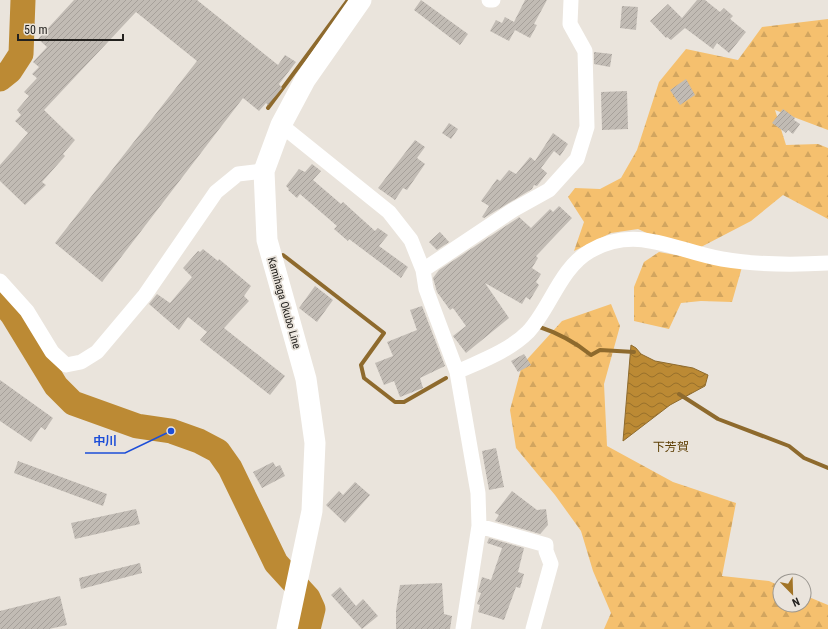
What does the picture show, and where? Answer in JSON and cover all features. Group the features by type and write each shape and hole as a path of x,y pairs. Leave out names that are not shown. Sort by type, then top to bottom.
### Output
{"main road":[{"name":"Kamihaga Okubo Line","path":"289,620 312,511 315,443 306,379 267,240 264,171 281,125 319,58 361,0"}],"street":[{"path":"423,270 513,210 548,190 577,159 587,127 586,51 570,24 570,0"},
{"path":"281,125 388,212 411,240 423,270 426,288 457,372 478,493 479,526 462,629"},
{"path":"0,281 27,311 52,352 66,365 80,362 97,352 145,295 216,192 238,174 264,171"},
{"path":"457,372 518,341 529,331 565,274 589,251 607,243 624,238 641,238 721,259 755,263 828,263"},
{"path":"479,526 546,545 546,551 551,564 533,629"}],"green space":[{"path":"828,19 828,130 775,110 786,145 818,144 828,148 828,219 783,195 751,221 701,247 651,235 638,229 611,233 574,251 584,222 568,197 575,188 600,189 621,178 637,150 659,82 686,49 738,60 762,27"},
{"path":"659,252 742,267 732,302 701,301 681,303 669,329 634,321 634,287 644,262"},
{"path":"611,304 620,326 604,384 607,446 673,482 736,503 722,576 772,582 772,613 812,613 812,598 828,605 828,629 604,629 611,613 593,571 581,531 555,495 516,448 510,410 522,365 562,321"}],"water":[{"path":"631,345 641,354 655,361 693,368 708,375 705,386 670,405 623,441"}],"building":[{"path":"74,0 197,0 278,65 285,55 296,62 279,84 282,88 268,105 266,103 259,111 243,98 102,282 55,243 197,61 136,12 44,110 75,140 63,154 65,156 42,182 46,185 25,205 0,181 0,165 28,133 15,121 21,115 17,110 29,96 24,92 37,78 32,74 39,67 33,62 47,47 38,39"},
{"path":"421,0 468,34 460,45 414,10"},
{"path":"525,0 547,0 534,24 537,25 530,38 515,30 509,41 490,31 496,20 502,23 505,17 514,22"},
{"path":"697,0 705,0 720,12 724,8 733,16 730,19 746,32 729,53 717,43 713,49 685,28 671,40 667,37 666,38 650,21 668,4 682,18"},
{"path":"622,6 638,7 636,30 620,28"},
{"path":"594,52 612,54 610,67 594,64"},
{"path":"686,79 695,95 680,105 670,90"},
{"path":"627,91 628,129 602,130 601,92"},
{"path":"783,109 800,124 793,134 788,130 786,133 772,123"},
{"path":"449,123 458,129 451,139 442,133"},
{"path":"553,133 568,144 560,156 554,151 541,168 547,173 537,186 534,185 532,189 484,218 482,217 489,206 481,201 497,179 500,181 509,170 516,174 530,157 535,161"},
{"path":"415,140 425,147 417,158 425,164 407,190 403,188 395,200 378,188"},
{"path":"312,164 321,171 313,180 341,204 343,202 375,231 378,228 388,235 379,246 408,267 401,278 349,239 348,241 334,229 337,226 300,194 297,198 288,190 289,189 286,186 299,169 305,172"},
{"path":"559,206 572,218 536,256 538,258 532,268 541,274 536,282 539,285 530,300 526,297 522,304 485,283 509,318 466,353 453,336 466,326 453,308 450,310 437,292 433,278 439,270 519,217 531,228 550,209 553,212"},
{"path":"440,232 449,242 437,250 429,242"},
{"path":"203,249 218,261 219,259 251,286 244,296 249,301 224,328 285,376 270,395 200,340 207,332 188,317 179,330 149,304 157,294 170,303 192,277 183,268 198,251 200,252"},
{"path":"315,286 333,300 317,322 299,308"},
{"path":"422,306 445,366 420,378 423,388 400,397 394,381 384,385 375,363 393,356 387,342 417,330 410,310"},
{"path":"524,354 531,365 518,372 511,361"},
{"path":"0,380 53,418 45,430 41,427 31,442 0,421"},
{"path":"496,448 504,487 489,490 482,451"},
{"path":"18,461 107,494 103,506 14,473"},
{"path":"273,462 276,467 280,465 285,476 262,488 253,472"},
{"path":"355,482 370,495 345,523 326,505 339,491 343,495"},
{"path":"512,491 537,510 546,509 548,525 540,534 495,521 499,515 495,513"},
{"path":"136,509 140,524 75,539 71,523"},
{"path":"489,538 524,548 518,572 524,574 520,588 516,587 504,620 478,612 480,605 477,604 481,593 478,592 482,577 491,580 502,548 487,543"},
{"path":"140,563 142,573 81,589 79,578"},
{"path":"442,583 444,614 452,616 450,629 396,629 396,611 400,585"},
{"path":"340,587 356,606 363,599 378,616 362,629 331,595"},
{"path":"60,596 67,625 49,629 0,629 0,611"}],"waterway":[{"path":"0,79 10,71 21,54 23,0"},
{"path":"268,108 348,0"},
{"path":"283,255 384,333 361,365 364,378 395,402 404,402 446,378"},
{"path":"0,300 12,314 56,386 73,403 137,426 171,431 199,441 218,451 230,468 276,563 308,598 313,609 308,629"},
{"path":"537,326 566,338 591,355 600,350 634,352"},
{"path":"679,394 718,419 789,446 804,458 828,468"}],"place":[{"name":"中川","path":"171,431"}],"district":[{"name":"下芳賀","path":"671,447"}]}
